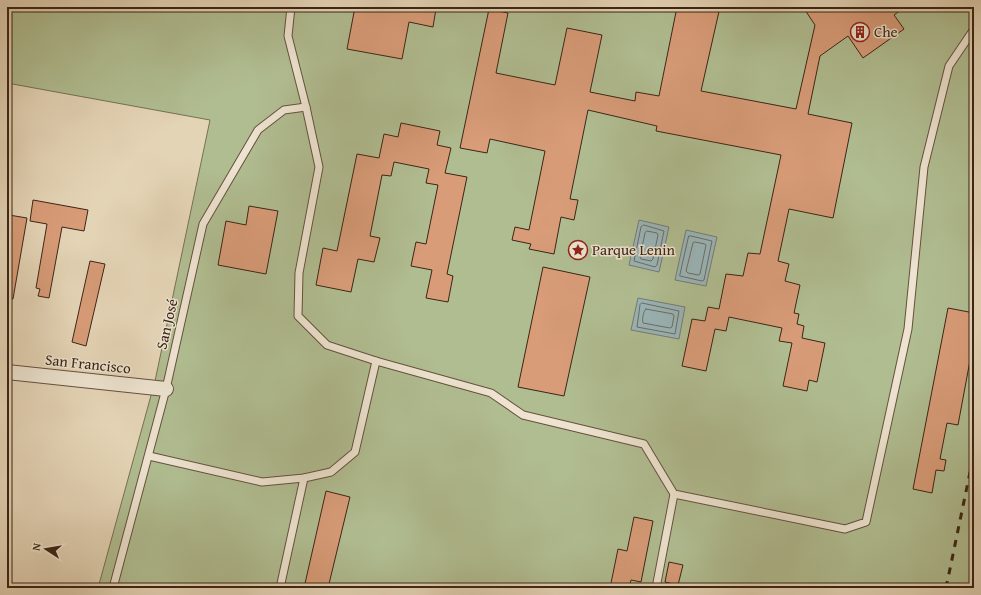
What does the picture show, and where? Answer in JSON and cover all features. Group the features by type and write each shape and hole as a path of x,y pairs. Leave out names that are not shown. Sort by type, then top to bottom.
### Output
{"street":[{"name":"San Francisco","path":"7,372 166,389"}],"lane":[{"path":"291,7 288,36 319,167 299,273 298,316 327,345 376,361 491,393 523,415 644,444 674,494 656,588"},
{"path":"674,494 845,529 866,522 908,330 924,167 949,66 974,28"},
{"name":"San José","path":"113,588 166,389 203,224 258,130 284,110 306,107"},
{"path":"149,456 262,482 304,478 331,472 355,452 376,361"},
{"path":"280,588 304,478"}],"green space":[{"name":"Parque Lenin","path":"7,7 974,7 974,588 98,588 155,381 210,120 7,83"}],"water":[{"path":"639,220 669,227 659,272 629,265"},
{"path":"686,230 717,237 706,286 675,280"},
{"path":"638,298 685,307 679,339 631,330"}],"building":[{"path":"355,7 426,7 436,9 433,27 409,22 402,59 347,49"},
{"path":"677,7 720,7 701,91 796,109 815,25 803,7 905,7 894,15 904,29 863,58 848,36 820,56 808,114 852,123 833,218 789,209 778,261 789,264 785,281 800,285 794,313 799,314 797,324 804,326 802,338 825,343 817,382 809,380 807,391 783,386 792,343 779,341 782,328 729,317 726,331 715,329 706,371 682,366 692,319 705,321 708,307 719,309 726,274 743,276 748,253 760,254 781,155 656,131 657,126 588,110 570,199 578,200 574,220 561,217 554,254 529,249 531,244 512,240 515,227 529,230 545,151 490,139 487,153 460,148 489,9 508,13 496,73 555,85 567,28 602,35 590,92 635,101 636,92 659,96"},
{"path":"401,123 440,131 437,145 451,148 445,173 467,177 447,274 453,276 448,302 426,298 432,270 411,266 416,242 426,244 438,185 426,183 429,169 394,162 391,176 382,175 370,236 380,238 374,262 358,259 351,292 316,285 323,248 337,251 357,154 379,158 384,134 398,137"},
{"path":"33,200 88,210 84,231 62,227 49,298 38,296 40,289 36,288 47,224 30,221"},
{"path":"249,206 278,211 266,274 218,265 226,221 246,225"},
{"path":"9,215 27,218 13,299 7,298 7,227"},
{"path":"90,261 105,264 86,346 72,342"},
{"path":"543,267 590,277 564,396 518,387"},
{"path":"948,308 974,313 974,339 958,425 947,423 940,459 946,460 944,471 936,470 932,493 913,489"},
{"path":"326,491 350,497 328,588 304,588"},
{"path":"634,517 653,521 641,582 631,580 629,588 610,588 618,549 627,551"},
{"path":"669,562 683,565 678,585 665,582"}],"railway":[{"path":"946,588 974,453"},
{"path":"969,588 974,574"}],"place":[{"name":"Che","path":"860,32"},
{"name":"Parque Lenin","path":"578,250"}]}
